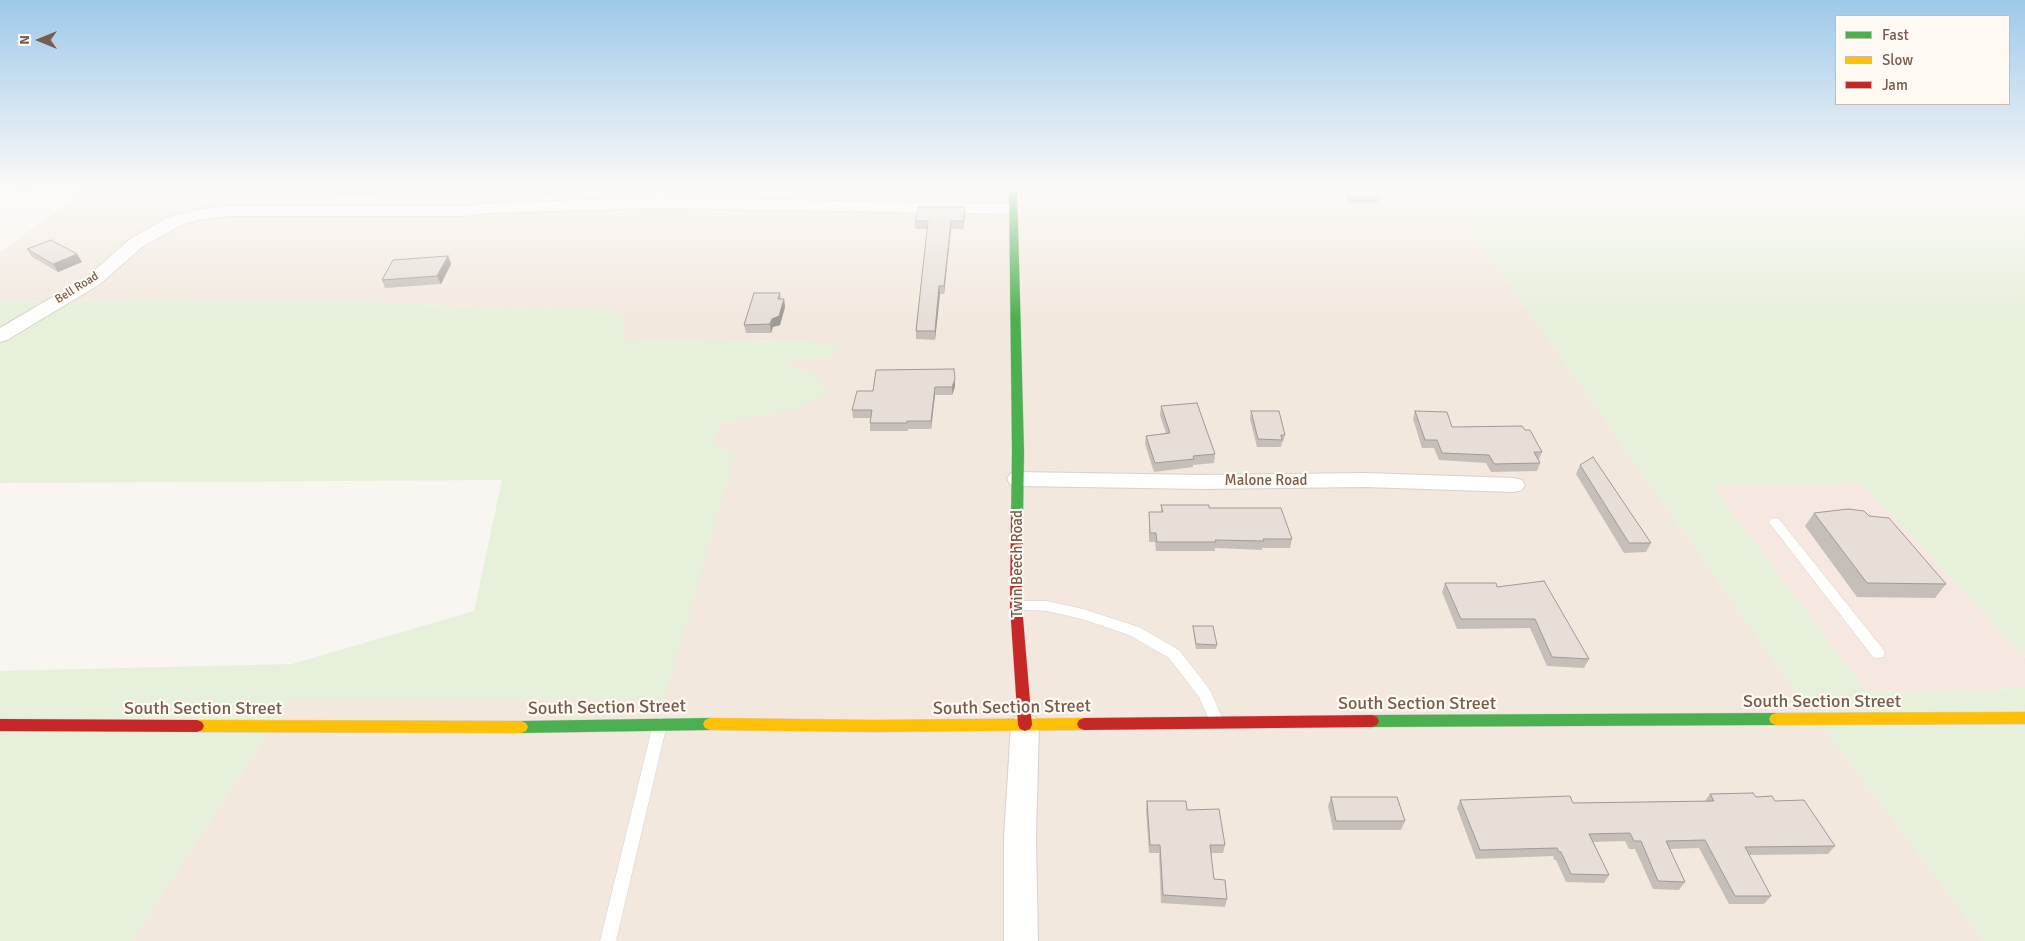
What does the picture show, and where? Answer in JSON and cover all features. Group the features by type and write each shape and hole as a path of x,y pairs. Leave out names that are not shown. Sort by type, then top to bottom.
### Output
{"street":[{"name":"Bell Road","path":"0,336 94,280 136,243 157,231"},
{"name":"Twin Beech Road","path":"1014,231 1018,479 1016,606 1024,725 1020,837 1021,941"},
{"name":"Malone Road","path":"1018,479 1202,482 1365,480 1514,484"},
{"name":"South Section Street","path":"0,725 460,728 660,724 874,726 1217,722 2025,718"}],"lane":[{"path":"1775,522 1878,653"},
{"path":"1016,606 1046,606 1083,614 1142,636 1174,654 1205,694 1217,722"},
{"path":"608,941 660,724"}],"shaded area":[{"path":"29,231 1472,231 1797,693 1984,941 131,941 289,700 664,700 712,440 720,423 752,417 815,374 785,366 794,360 831,357 819,342 624,340 620,311 362,302 155,300 0,302 0,252"},
{"path":"1862,484 2025,657 2025,688 1867,692 1711,485"}],"green space":[{"path":"1472,231 2025,231 2025,657 1862,484 1712,485 1867,692 2025,688 2025,941 1984,941 1797,693"},
{"path":"155,300 362,302 620,311 625,340 819,342 840,346 832,357 794,360 786,366 815,374 827,393 794,410 720,423 712,440 735,455 664,700 289,700 131,941 0,941 0,671 292,664 474,611 502,480 0,483 0,302"}],"building":[{"path":"927,231 950,231 944,286 939,286 935,331 916,331"},
{"path":"51,240 77,254 53,264 27,249"},
{"path":"448,256 437,276 382,280 393,260"},
{"path":"754,293 780,293 778,299 784,299 779,316 772,319 770,324 744,325"},
{"path":"954,369 955,379 952,387 935,387 931,421 870,423 872,410 852,410 857,391 873,391 876,370"},
{"path":"1197,403 1215,454 1193,456 1194,459 1155,463 1146,436 1170,433 1161,406"},
{"path":"1251,411 1279,411 1285,435 1281,435 1282,440 1258,439"},
{"path":"1415,411 1447,412 1452,427 1522,426 1525,430 1530,430 1542,452 1534,452 1540,463 1494,464 1489,455 1442,453 1437,440 1425,440"},
{"path":"1593,457 1651,543 1629,543 1580,465"},
{"path":"1161,505 1209,505 1209,508 1281,508 1292,539 1157,542 1156,533 1150,533 1149,512 1163,512"},
{"path":"1848,509 1864,511 1869,516 1889,518 1946,584 1867,583 1814,513"},
{"path":"1544,581 1589,659 1552,657 1535,619 1461,619 1445,583 1496,583 1497,587"},
{"path":"1193,626 1213,626 1217,645 1196,644"},
{"path":"1753,793 1756,797 1772,796 1775,801 1804,800 1835,846 1745,847 1771,896 1735,896 1705,840 1666,841 1685,882 1658,881 1641,841 1634,841 1630,833 1589,834 1609,875 1571,874 1561,852 1557,848 1480,850 1460,800 1570,796 1573,803 1714,801 1710,794"},
{"path":"1331,797 1397,797 1405,821 1336,821"},
{"path":"1147,801 1186,801 1187,810 1219,809 1225,845 1210,845 1214,879 1225,880 1227,899 1163,895 1160,845 1150,845"}],"traffic: fast":[{"path":"1014,231 1018,452 1017,518"},
{"path":"1372,721 1776,719"},
{"path":"521,727 710,724"}],"traffic: slow":[{"path":"1776,719 2025,718"},
{"path":"710,724 874,726 1084,724"},
{"path":"197,726 521,727"}],"traffic: jam":[{"path":"1017,518 1016,606 1025,725"},
{"path":"1084,724 1372,721"},
{"path":"0,725 197,726"}]}
